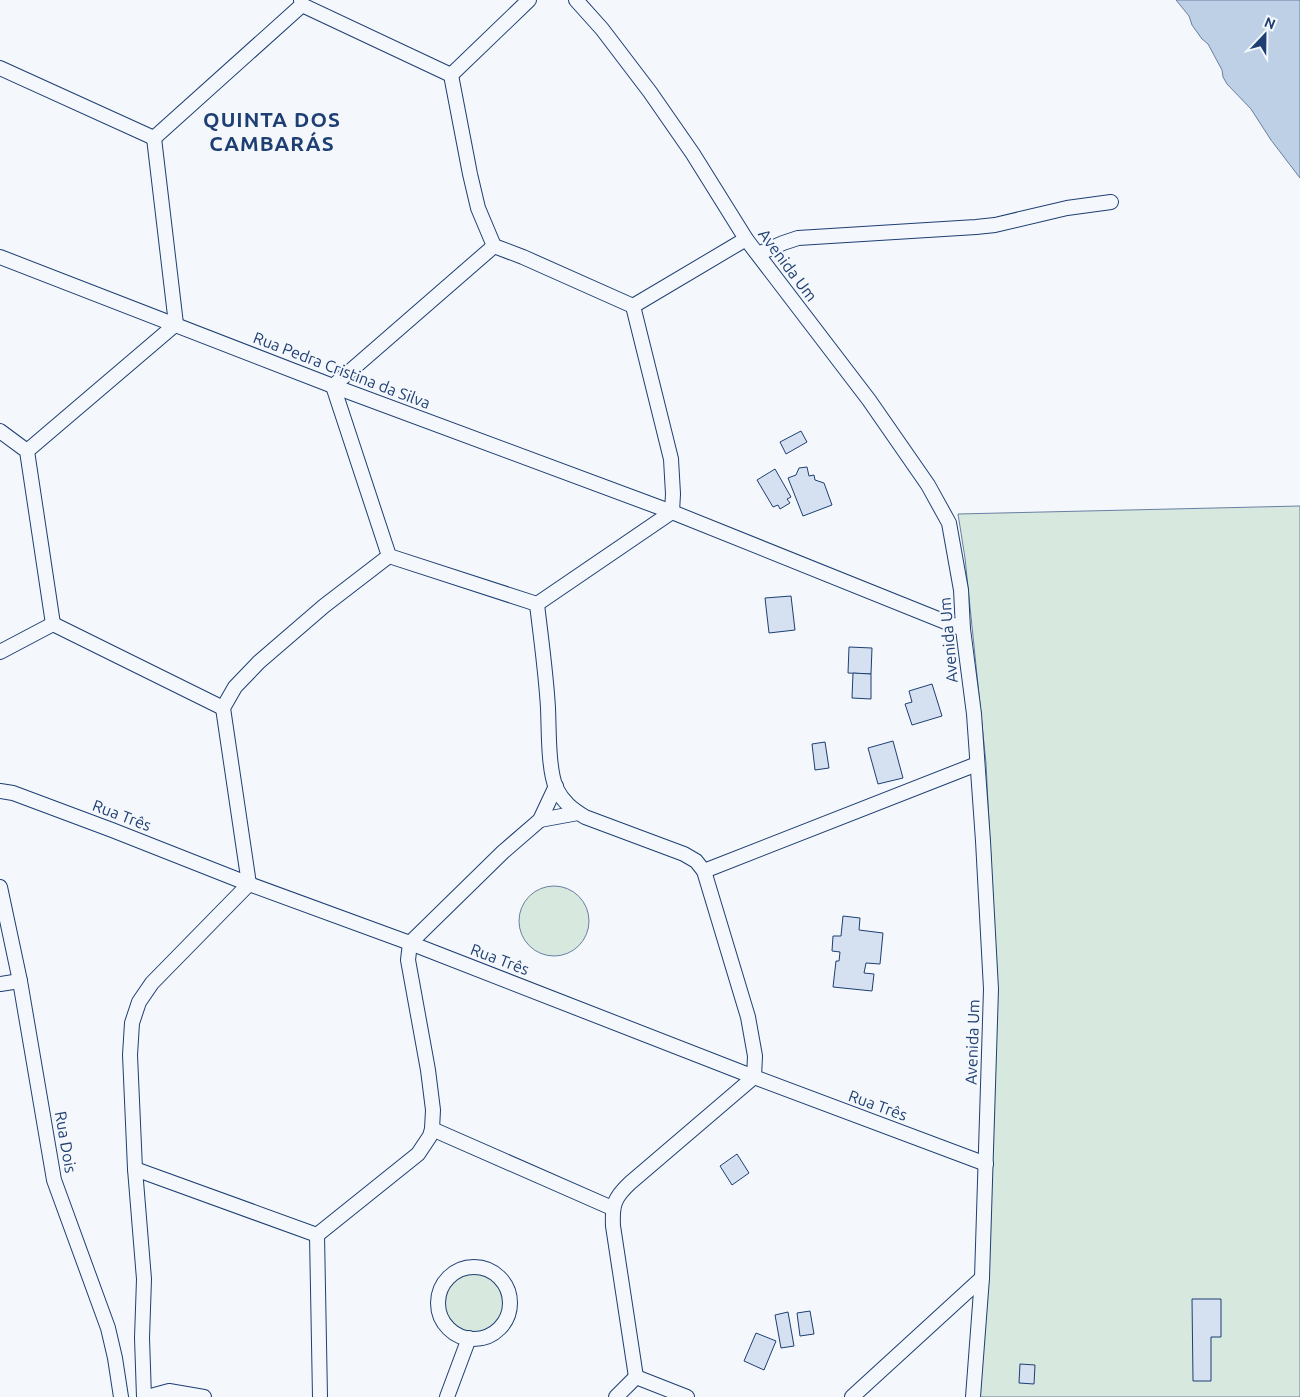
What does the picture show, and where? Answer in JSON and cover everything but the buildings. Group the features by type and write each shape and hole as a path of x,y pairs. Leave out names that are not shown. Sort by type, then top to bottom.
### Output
{"street":[{"path":"451,74 529,0"},
{"name":"Avenida Um","path":"576,0 602,29 650,92 693,154 746,239 869,400 928,485 949,523 961,590 963,629 974,714 991,989 982,1278 973,1397"},
{"path":"154,138 302,2 451,74"},
{"path":"0,68 154,138"},
{"path":"451,74 476,200 494,246 633,306"},
{"path":"27,451 176,324 154,138"},
{"path":"758,254 798,238 985,226 1067,208 1111,202"},
{"path":"633,306 746,239"},
{"path":"388,556 333,386 494,246"},
{"name":"Rua Pedra Cristina da Silva","path":"0,256 333,386 672,512 963,629"},
{"path":"537,604 672,512 674,494 671,459 633,306"},
{"path":"0,431 27,451 53,624"},
{"path":"388,556 537,604"},
{"path":"204,1397 169,1391 145,1397 142,1338 144,1279 134,1169 130,1056 132,1023 138,1002 152,983 249,884 223,708 235,688 259,662 324,606 388,556"},
{"path":"537,604 548,705 552,772 562,799 578,813 612,828 684,854 696,861 704,871 748,1017 755,1056 754,1077 630,1183 617,1196 612,1208 613,1226 636,1377"},
{"path":"0,652 53,624"},
{"path":"53,624 223,708"},
{"path":"704,871 977,764"},
{"path":"317,1235 418,1154 430,1136 433,1110 428,1070 408,960 410,943 503,852 540,820 556,786"},
{"name":"Rua Três","path":"0,791 13,793 86,820 249,884 410,943 754,1077 986,1164"},
{"path":"540,820 578,813"},
{"name":"Rua Dois","path":"0,887 20,981 54,1180 108,1328 121,1397"},
{"path":"0,984 20,981"},
{"path":"432,1129 612,1208"},
{"path":"134,1169 317,1235"},
{"path":"317,1235 320,1397"},
{"path":"480,1268 492,1272 499,1277 506,1287 510,1299 509,1311 504,1323 496,1332 484,1337 469,1338 457,1334 445,1324 440,1313 438,1300 442,1287 449,1277 459,1270 480,1268"},
{"path":"852,1397 982,1278"},
{"path":"447,1397 469,1338"},
{"path":"616,1397 636,1377"},
{"path":"636,1377 687,1397"}],"shaded area":[{"path":"1300,506 1300,1397 979,1397 997,982 986,763 965,558 958,514"},
{"path":"554,886 567,889 579,896 586,908 589,921 586,934 579,946 567,953 554,956 541,953 529,946 522,934 519,921 522,908 529,896 541,889"},
{"path":"468,1272 480,1272 496,1281 503,1291 505,1303 503,1315 496,1325 480,1334 468,1334 457,1329 448,1320 443,1309 443,1297 448,1286 457,1277"}],"water":[{"path":"1176,0 1300,0 1300,178 1271,140 1251,109 1227,84 1208,44 1202,39 1192,25 1189,16"}],"district":[{"name":"QUINTA DOS CAMBARÁS","path":"272,132"}]}
